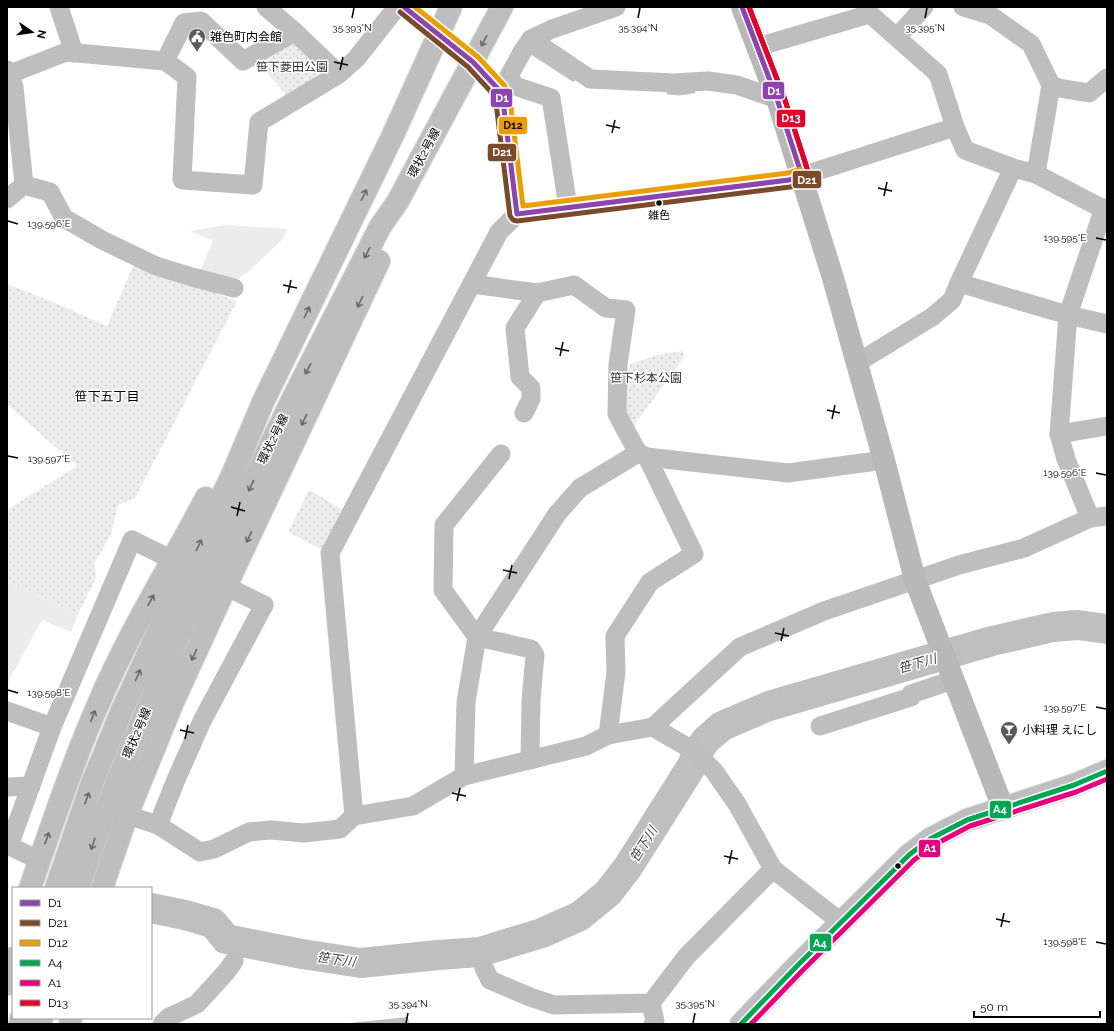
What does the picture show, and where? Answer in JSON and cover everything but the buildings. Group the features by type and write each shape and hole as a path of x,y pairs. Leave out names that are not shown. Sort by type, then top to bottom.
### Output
{"main road":[{"name":"環状2号線","path":"56,887 91,786 122,710 233,473 263,402 392,137 451,7"},
{"name":"環状2号線","path":"78,887 105,812 143,717 177,640 295,395 380,227 398,201 502,7"},
{"path":"102,887 127,815 173,702 392,234 398,201"},
{"name":"環状2号線","path":"30,887 67,781 99,700 119,659 186,537 224,462 263,402"},
{"path":"741,1024 909,855 930,839 967,820 1074,785 1107,771"},
{"path":"7,984 12,962"}],"street":[{"path":"59,7 74,53"},
{"path":"266,7 339,74"},
{"path":"24,184 9,81 66,52 165,61 187,77 182,180 254,185 259,122 339,74 356,59 397,7"},
{"path":"404,7 473,62 499,90 503,101 517,214"},
{"path":"568,206 551,98 515,86 509,76 531,39 552,29 616,7"},
{"path":"742,7 777,99 833,278 884,460 915,580 1003,808"},
{"path":"897,37 924,7"},
{"path":"964,7 990,15 1031,44 1051,85 1036,174"},
{"path":"127,815 158,825 200,852 214,849 249,832 271,830 304,833 340,829 354,816 413,806 464,776 586,746 608,735 653,727 740,647 824,611 959,565 1024,548 1099,517 1066,459 1059,434 1068,315 1105,210 1036,174 1013,168 965,150 955,127 938,74 870,14 757,47"},
{"path":"165,61 184,23 202,21 243,61 295,32"},
{"path":"531,39 590,79 674,83 708,81 737,85 777,99"},
{"path":"1051,85 1059,88 1089,93 1107,78"},
{"path":"354,816 330,553 499,232 517,214 568,206 789,180 955,127"},
{"path":"857,363 932,317 952,300 1013,168"},
{"path":"7,199 24,184"},
{"path":"24,184 50,192 64,218 108,243 156,266 234,288"},
{"path":"959,283 1068,315 1107,324"},
{"path":"472,284 537,293 574,285 606,308 626,310 618,364 617,414 643,455 694,554 650,582 615,636 616,672 608,735"},
{"path":"524,413 531,399 531,388 520,377 515,328 537,293"},
{"path":"1059,434 1107,426"},
{"path":"501,454 444,525 443,590 476,637 531,648 535,656 531,700 530,760"},
{"path":"464,776 466,702 476,637 557,514 580,488 643,455 788,473 884,460"},
{"path":"39,860 9,846 52,727 132,540 264,605 202,721 158,825"},
{"path":"820,726 911,697 910,694 951,676"},
{"path":"7,711 52,727"},
{"path":"653,727 694,751 714,771 737,804 773,869 842,923"},
{"path":"7,787 31,786"},
{"path":"653,1024 655,1021 651,1003 686,957 773,869"},
{"path":"162,1024 169,1016 197,1004 228,970 234,961"},
{"path":"484,968 490,980 530,997 554,1005 651,1003"}],"green space":[{"name":"笹下菱田公園","path":"294,40 328,72 287,96 257,61"},
{"path":"226,225 288,229 281,241 249,271 232,283 199,273 213,241 190,231"},
{"path":"134,264 237,301 135,498 118,505 111,534 94,564 96,578 78,614 7,581 7,510 77,466 7,404 7,284 107,326"},
{"name":"笹下杉本公園","path":"682,351 684,357 633,427 626,411 626,387 630,364 657,355"},
{"path":"309,490 342,509 321,549 288,532"},
{"path":"7,581 78,614 71,632 42,620 7,684"}],"shaded area":[{"path":"408,1017 409,1024 339,1024"}],"waterway":[{"path":"530,51 573,79"},
{"path":"669,92 679,93 693,91"},
{"name":"笹下川","path":"152,908 213,923 226,939 302,954 361,963 480,952 542,933 580,916 608,893 628,867 693,764 696,754 706,740 722,726 769,706 992,641 1053,627 1078,625 1107,629"}],"transit line":[{"name":"D1","path":"404,7 473,62 499,90 503,101 517,214 789,180 802,176"},
{"name":"D12","path":"415,7 478,57 505,86 510,100 523,206 788,173 800,169"},
{"name":"D1","path":"742,7 777,99 802,176"},
{"name":"D21","path":"400,12 468,67 493,94 496,103 510,216 513,220 517,221 790,187 805,182 809,175 784,97 749,7"},
{"name":"D13","path":"749,7 784,97 809,174"},
{"name":"A4","path":"741,1024 909,855 930,839 967,820 1074,785 1107,771"},
{"name":"A1","path":"751,1024 914,860 934,845 970,826 1076,792 1107,779"}],"place":[{"name":"雑色町内会館","path":"197,52"},
{"name":"雑色","path":"659,203"},
{"name":"小料理 えにし","path":"1009,745"}],"district":[{"name":"笹下五丁目","path":"107,396"}]}
